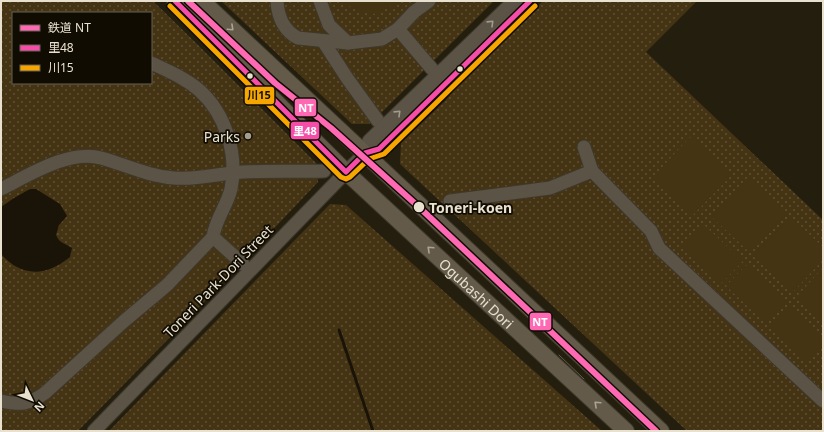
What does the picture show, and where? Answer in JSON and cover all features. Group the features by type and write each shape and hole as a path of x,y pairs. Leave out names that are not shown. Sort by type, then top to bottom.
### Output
{"main road":[{"name":"Ogubashi Dori","path":"175,1 346,172 626,431"},
{"name":"Ogubashi Dori","path":"202,1 661,431"}],"street":[{"path":"277,1 278,11 282,23 291,34 298,38 348,43 382,38 398,29 414,12 428,1"},
{"path":"320,1 329,25 348,43"},
{"name":"Toneri Park-Dori Street","path":"94,431 365,153 369,141 514,1"},
{"name":"Toneri Park-Dori Street","path":"365,153 379,149 530,1"},
{"path":"398,29 432,69"},
{"path":"323,41 378,121"},
{"path":"1,401 22,404 38,398 45,393 123,322 167,285 214,238 214,229 227,203 233,173 231,148 227,132 211,103 200,91 184,78 152,63"},
{"path":"584,147 592,171 651,231 659,248 823,400"},
{"path":"1,189 68,158 87,156 100,158 153,175 174,178 194,178 233,173 324,171"},
{"path":"450,201 550,188 592,171"},
{"path":"214,238 243,264"}],"shaded area":[{"path":"1,1 153,1 319,166 318,182 186,321 78,431 1,431"},
{"path":"221,1 494,1 370,124 352,124"},
{"path":"337,1 403,1 371,15"},
{"path":"543,1 697,1 646,52 823,220 823,431 687,431 400,164 401,143 446,100 463,78"},
{"path":"690,137 731,176 692,216 652,178"},
{"path":"748,177 787,213 750,253 711,216"},
{"path":"30,189 36,189 60,204 67,216 59,225 56,235 61,242 72,248 70,257 44,271 26,271 9,262 1,254 1,207"},
{"path":"330,204 346,205 602,431 109,431"},
{"path":"791,217 823,247 823,260 792,293 753,256"},
{"path":"703,224 743,261 722,283 683,246"},
{"path":"746,265 785,301 765,323 726,286"},
{"path":"823,268 823,321 797,296"},
{"path":"789,305 823,337 823,346 807,363 768,326"}],"waterway":[{"path":"339,330 373,431"}],"tram line":[{"path":"559,355 584,379"}],"rail line":[{"name":"NT","path":"188,1 275,83 331,128 420,208 656,431"}],"transit line":[{"name":"里48","path":"175,1 346,172 365,153 379,149 530,1"},
{"name":"川15","path":"170,6 341,177 346,179 369,159 384,154 535,6"}],"place":[{"name":"Parks","path":"248,136"},
{"name":"Toneri-koen","path":"419,207"}]}
